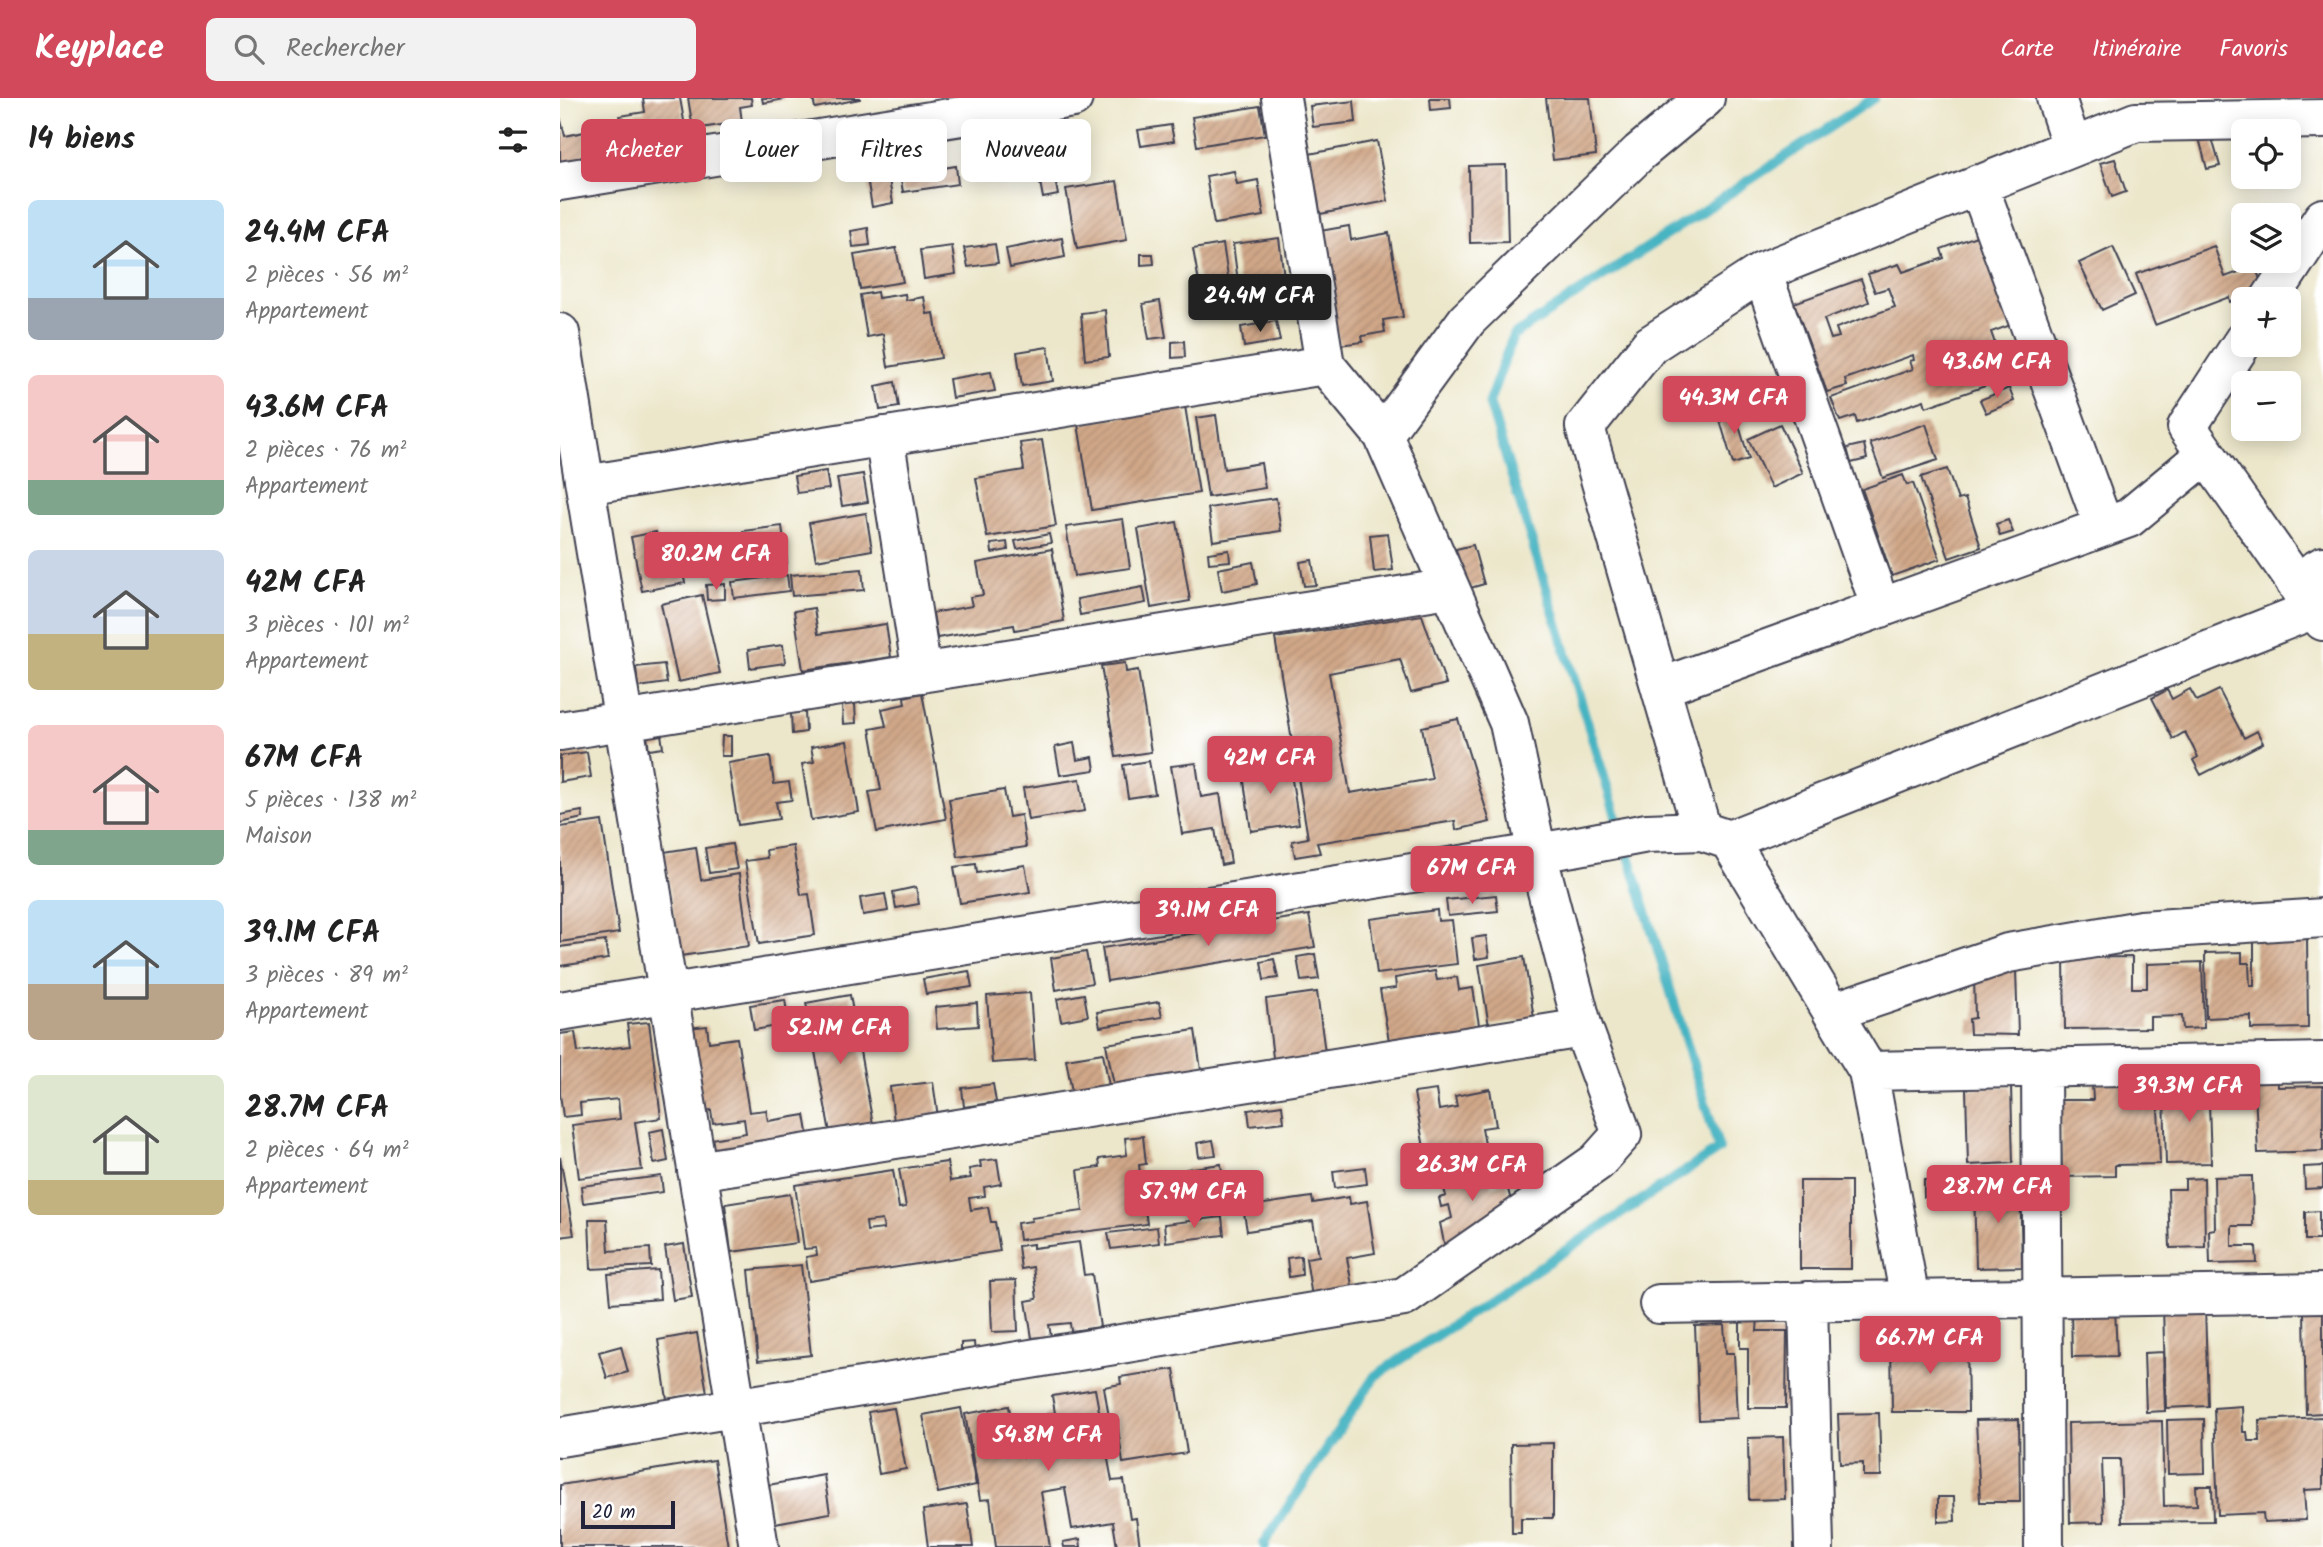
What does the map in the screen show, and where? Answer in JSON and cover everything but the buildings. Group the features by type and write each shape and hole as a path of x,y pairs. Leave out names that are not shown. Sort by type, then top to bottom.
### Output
{"street":[{"path":"560,181 1073,98"},
{"path":"560,1437 1404,1297 1597,1162 1622,1134 1583,1028 1555,850 1508,723 1382,435 1325,365 1281,98"},
{"path":"1382,435 1466,320 1640,152 1705,98"},
{"path":"2056,98 2072,147"},
{"path":"1910,1300 1868,1070 1716,836 1662,687 1586,427 1650,345 1762,272 2136,122 2323,119"},
{"path":"1978,184 2104,527"},
{"path":"2278,287 2323,218"},
{"path":"1762,272 1881,608"},
{"path":"560,333 759,1547"},
{"path":"560,1011 1647,833 1716,836 2314,594 2187,427 2233,357"},
{"path":"585,485 1325,365"},
{"path":"884,436 922,673"},
{"path":"1662,687 2129,518 2206,454"},
{"path":"560,731 1449,588"},
{"path":"1832,1012 2008,953 2141,930 2323,918"},
{"path":"697,1171 1583,1028"},
{"path":"1868,1070 2323,1062"},
{"path":"2041,1067 2044,1547"},
{"path":"1659,1304 2323,1293"},
{"path":"1808,1301 1814,1547"}],"waterway":[{"path":"1621,832 1489,402 1513,336 1874,98"},
{"path":"1265,1547 1264,1543 1375,1376 1719,1149 1626,846"}]}
